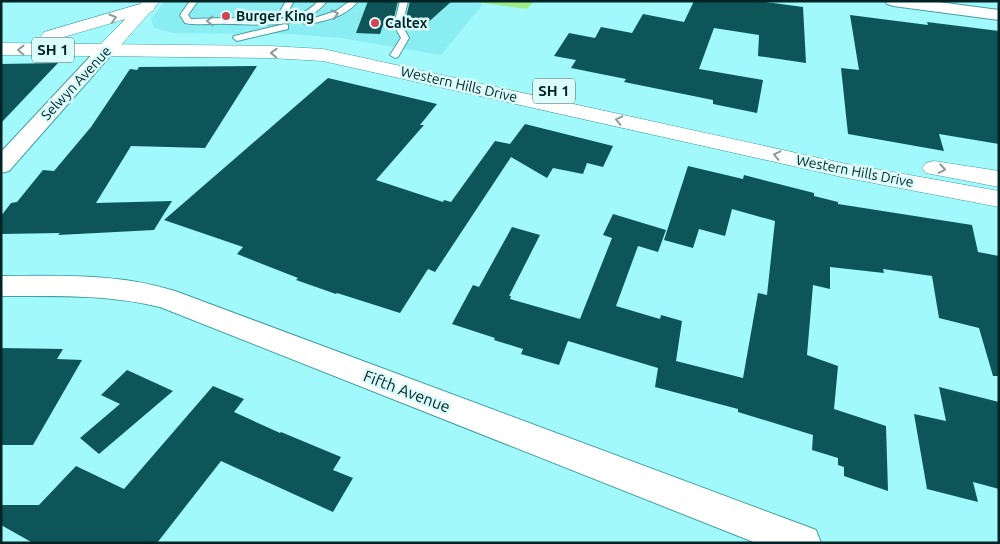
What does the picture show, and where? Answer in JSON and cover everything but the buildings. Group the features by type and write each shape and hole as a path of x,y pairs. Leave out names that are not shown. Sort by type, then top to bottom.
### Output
{"main road":[{"path":"50,36 150,4"},
{"name":"Selwyn Avenue","path":"112,44 150,4"},
{"name":"Western Hills Drive","path":"1,36 50,36 112,44 333,57 842,170 999,199"},
{"name":"Western Hills Drive","path":"1,49 237,38 299,38 330,41 800,145 999,179"}],"street":[{"path":"893,1 999,15"},
{"name":"Selwyn Avenue","path":"1,166 112,44"},
{"name":"Fifth Avenue","path":"1,286 89,286 128,289 165,298 803,543"}],"lane":[{"path":"194,1 184,15 185,19 276,22 314,11 319,8 323,1"},
{"path":"282,15 290,1"},
{"path":"237,38 340,13 351,7 354,1"},
{"path":"395,55 405,41 405,35 398,25 404,1"}],"shaded area":[{"path":"165,1 469,1 483,4 441,55 341,38 290,34 173,33 154,28 151,19"}],"green space":[{"path":"469,1 534,1 527,9"}],"place":[{"name":"Burger King","path":"226,16"},
{"name":"Caltex","path":"375,23"}]}
